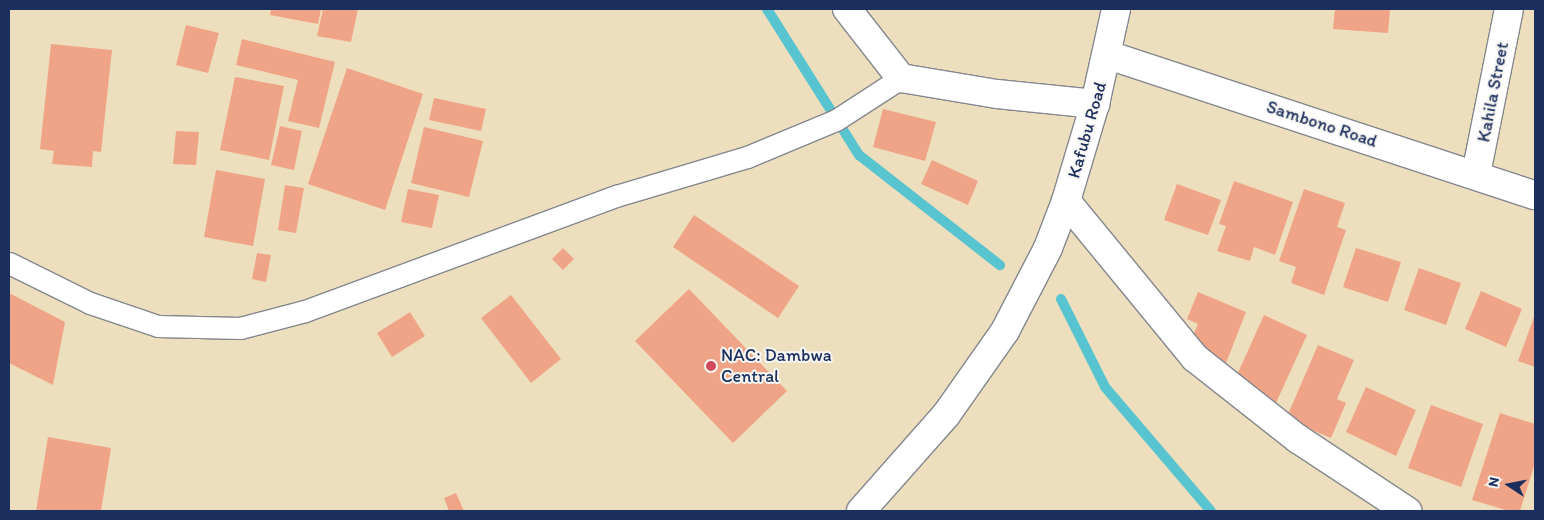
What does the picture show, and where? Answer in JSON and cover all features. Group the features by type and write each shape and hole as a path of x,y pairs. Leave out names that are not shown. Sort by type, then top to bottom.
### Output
{"street":[{"path":"847,9 901,78 997,94 1095,104"},
{"name":"Kafubu Road","path":"861,511 946,416 1005,331 1048,248 1066,201 1095,104 1108,55 1116,9"},
{"name":"Kahila Street","path":"1476,174 1509,9"},
{"name":"Sambono Road","path":"1108,55 1476,174 1535,195"},
{"path":"1066,201 1194,358 1298,439 1407,511"}],"lane":[{"path":"9,262 90,303 158,326 240,328 305,311 616,196 746,157 836,120 901,78"}],"building":[{"path":"271,9 321,9 318,24 270,15"},
{"path":"323,9 358,9 351,42 317,36"},
{"path":"1335,9 1390,9 1388,33 1333,29"},
{"path":"186,25 219,33 208,73 176,65"},
{"path":"242,39 335,62 319,128 288,121 298,80 236,65"},
{"path":"51,44 112,50 101,152 93,151 92,167 52,164 54,151 40,149"},
{"path":"347,68 423,94 385,210 308,184"},
{"path":"235,77 284,86 269,160 220,150"},
{"path":"434,98 486,109 481,131 429,120"},
{"path":"883,109 936,122 925,161 873,147"},
{"path":"280,126 302,131 294,170 271,165"},
{"path":"424,127 483,141 469,197 411,183"},
{"path":"176,131 199,132 196,165 173,164"},
{"path":"932,160 978,181 968,205 921,184"},
{"path":"216,170 265,179 253,246 204,237"},
{"path":"1234,181 1293,202 1275,255 1254,247 1250,261 1217,251 1226,226 1219,224"},
{"path":"1177,184 1221,200 1208,235 1164,220"},
{"path":"285,185 304,188 296,233 278,230"},
{"path":"408,189 439,195 432,228 401,222"},
{"path":"1304,189 1345,203 1337,227 1346,230 1324,295 1291,283 1296,267 1279,261"},
{"path":"694,215 799,286 778,318 673,247"},
{"path":"563,248 574,259 563,270 552,259"},
{"path":"1356,248 1401,262 1388,302 1343,287"},
{"path":"257,253 271,255 266,282 252,279"},
{"path":"1419,268 1461,283 1446,325 1404,310"},
{"name":"NAC: Dambwa Central","path":"689,289 787,391 733,443 635,341"},
{"path":"1481,291 1522,309 1506,347 1465,329"},
{"path":"1198,292 1246,312 1226,363 1188,347 1198,324 1187,319"},
{"path":"9,293 65,322 53,385 9,363"},
{"path":"511,295 561,359 531,383 481,318"},
{"path":"410,312 425,336 392,357 377,333"},
{"path":"1535,314 1535,367 1518,361"},
{"path":"1264,315 1307,335 1275,405 1232,386"},
{"path":"1318,345 1354,360 1337,399 1346,403 1331,438 1286,419"},
{"path":"1366,387 1416,410 1396,456 1346,432"},
{"path":"1431,405 1483,424 1461,487 1408,468"},
{"path":"1500,413 1535,424 1535,463 1520,511 1509,511 1472,500"},
{"path":"48,437 111,448 101,511 36,511"},
{"path":"456,493 464,511 449,511 444,498"}],"waterway":[{"path":"767,9 859,155 1000,265"},
{"path":"1061,299 1105,387 1211,511"}],"place":[{"name":"NAC: Dambwa Central","path":"711,366"}]}
